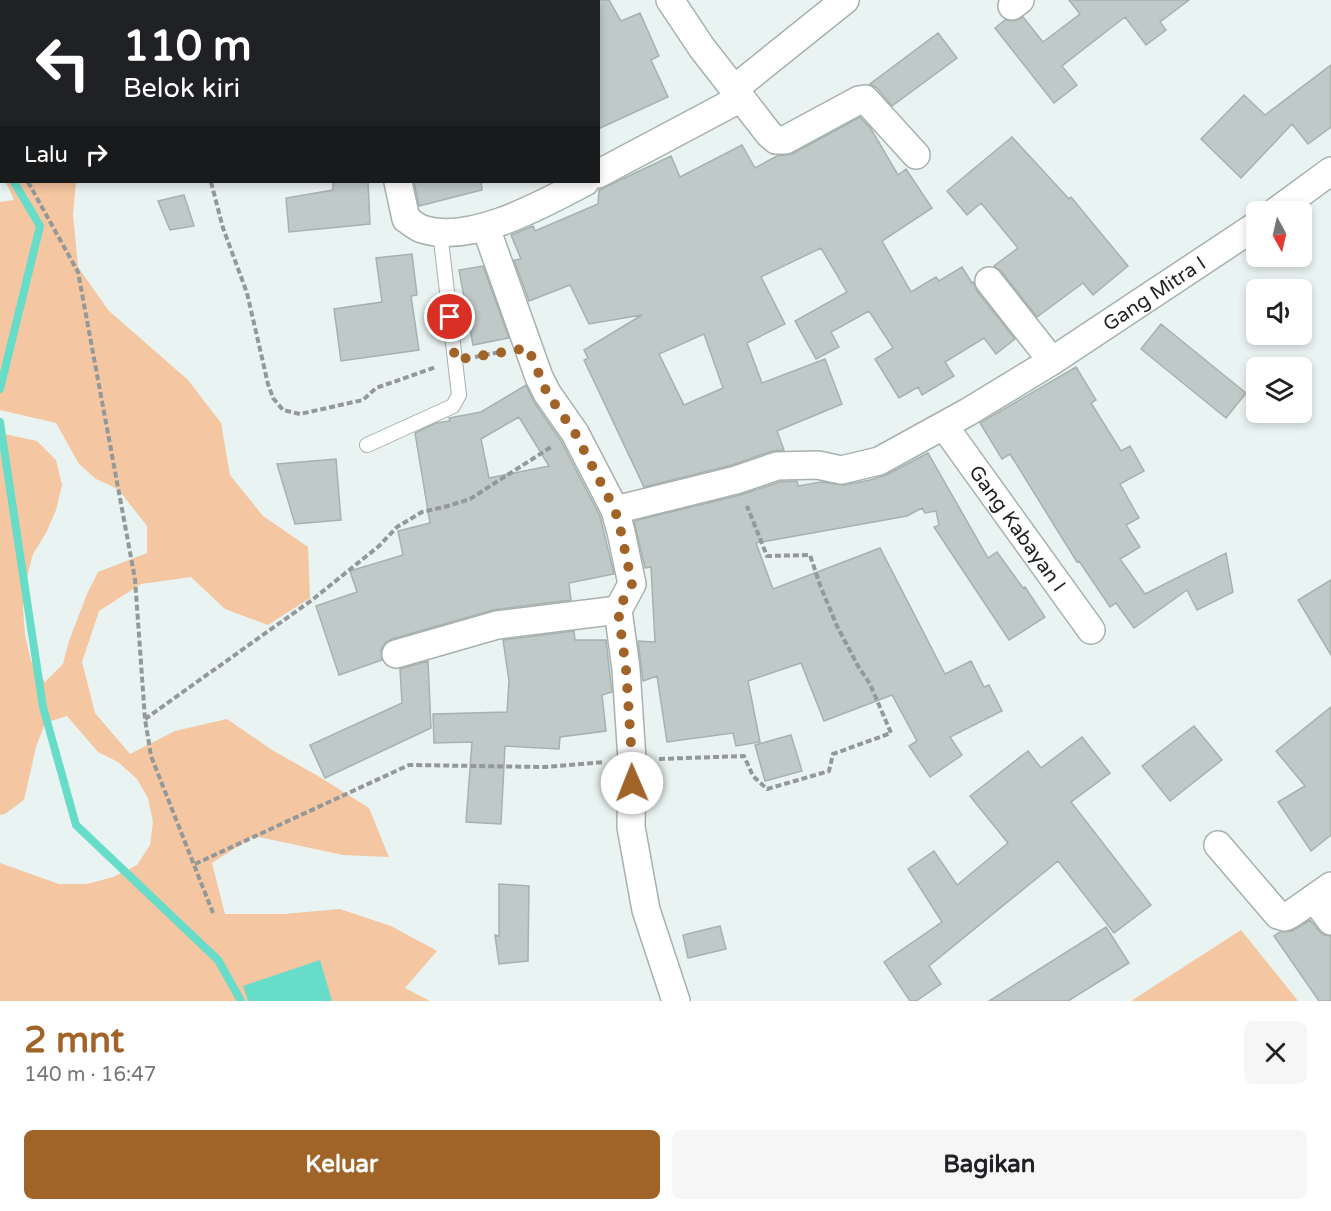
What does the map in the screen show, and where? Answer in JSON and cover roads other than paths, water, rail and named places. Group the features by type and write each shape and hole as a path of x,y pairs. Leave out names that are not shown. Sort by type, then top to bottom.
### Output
{"street":[{"path":"670,0 702,48 776,141 785,140 859,100 865,99 916,154"},
{"path":"600,173 738,94 845,0"},
{"path":"1290,201 1331,171"},
{"path":"398,183 406,219 421,228 440,231 486,228 549,201 583,183"},
{"path":"486,228 528,348 547,393 575,433 615,510 632,584 618,610 626,669 632,760 632,827 646,910 676,1001"},
{"name":"Gang Mitra I","path":"615,510 736,480 777,466 818,465 842,470 879,461 944,426 1052,361 1246,232"},
{"path":"989,281 1052,361"},
{"name":"Gang Kabayan I","path":"944,426 1091,630"},
{"path":"396,654 497,625 618,610"},
{"path":"1218,844 1278,915 1285,917 1291,914 1322,892 1331,921"}],"lane":[{"path":"367,445 453,406 459,395 440,231"}],"waterway":[{"path":"0,389 40,226 15,183"},
{"path":"0,422 43,707 76,825 218,960 241,1001"}]}
